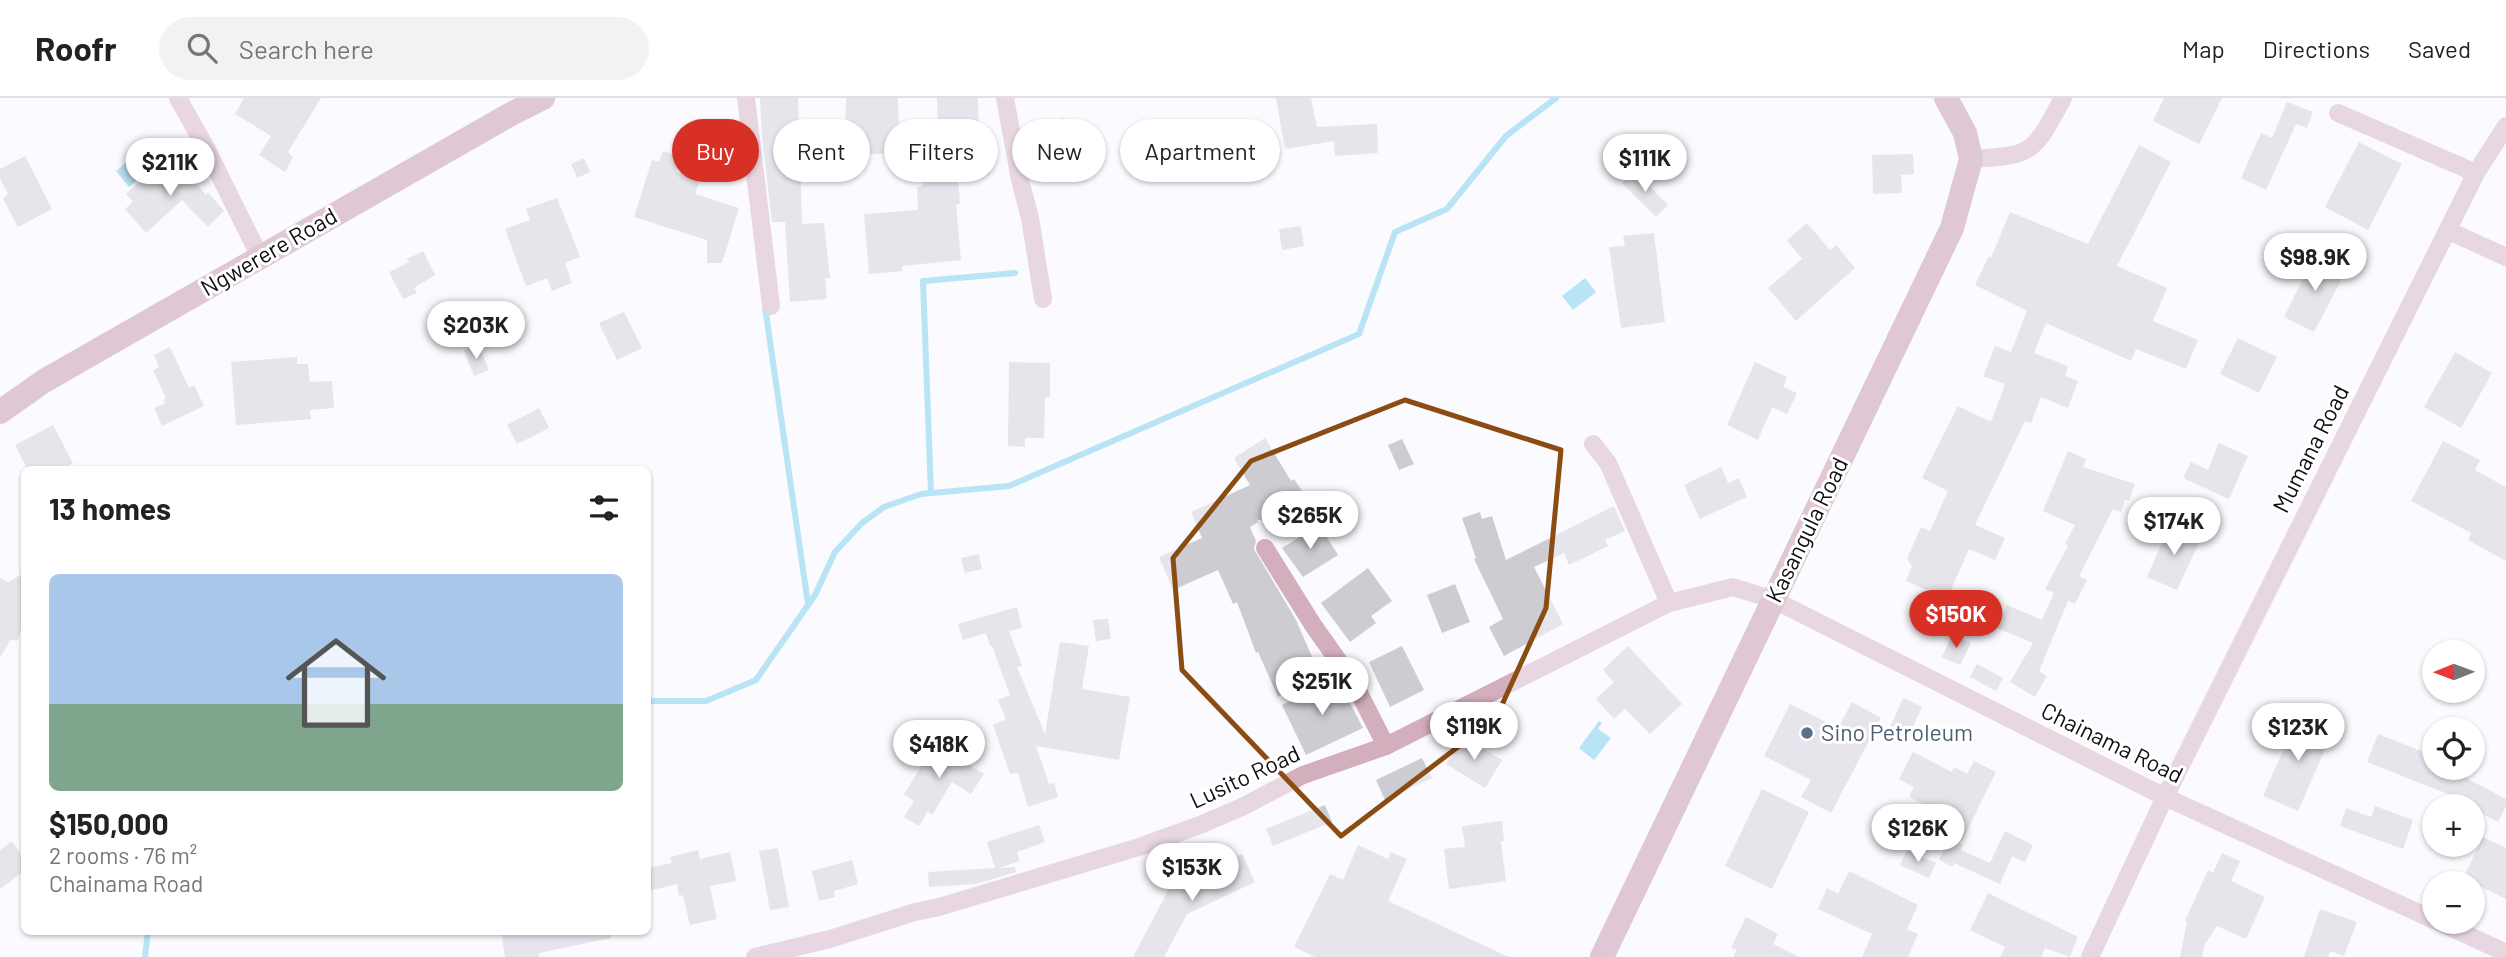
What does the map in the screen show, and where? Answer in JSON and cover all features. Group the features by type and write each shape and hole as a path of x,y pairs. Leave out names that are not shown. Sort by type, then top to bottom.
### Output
{"main road":[{"name":"Ngwerere Road","path":"0,412 44,381 543,98"},
{"path":"1946,98 1965,133 1971,159"},
{"name":"Kasangula Road","path":"1602,957 1952,228 1971,159"}],"street":[{"path":"178,98 260,257"},
{"path":"746,98 771,306"},
{"path":"1005,98 1017,169 1030,218 1042,299"},
{"path":"1971,159 2008,157 2031,149 2040,139 2063,98"},
{"path":"2338,113 2476,173"},
{"name":"Mumana Road","path":"2090,957 2165,797 2476,173 2506,126"},
{"path":"2449,231 2506,257"},
{"path":"1593,444 1608,463 1669,603"},
{"path":"1265,548 1313,625 1354,683 1386,746"},
{"name":"Lusito Road","path":"755,957 830,939 1139,847 1242,807 1303,775 1386,746 1669,603 1733,587 1774,600"},
{"name":"Chainama Road","path":"1774,600 2165,797 2422,915"},
{"path":"2465,934 2506,953"}],"highlighted area":[{"path":"1405,400 1561,450 1546,608 1496,718 1341,836 1182,670 1173,558 1251,461"}],"water":[{"path":"141,150 154,166 129,187 116,171"},
{"path":"1585,278 1596,292 1573,310 1562,296"},
{"path":"1599,721 1602,723 1598,729 1611,738 1594,760 1579,748"}],"building":[{"path":"244,98 321,98 288,152 293,157 285,172 259,155 271,136 235,114"},
{"path":"760,98 798,98 799,119 773,119 773,182 801,182 802,224 824,223 830,278 825,278 827,299 790,302 785,222 772,222"},
{"path":"846,98 898,98 899,119 884,119 884,154 870,154 870,119 845,119"},
{"path":"937,98 978,98 979,119 938,119"},
{"path":"1276,98 1311,98 1317,127 1377,124 1378,153 1335,156 1334,141 1285,149"},
{"path":"2164,98 2222,98 2199,144 2153,121"},
{"path":"2287,102 2313,112 2307,128 2296,124 2266,190 2241,178 2261,133 2272,138"},
{"path":"2359,142 2402,164 2368,230 2325,207"},
{"path":"2139,145 2171,162 2117,266 2167,288 2153,321 2198,340 2186,369 2136,349 2131,361 2046,323 2034,353 2068,366 2065,376 2078,381 2068,408 2041,397 2031,423 2025,421 1975,525 2005,538 1995,560 1969,549 1947,599 1906,581 1912,566 1907,559 1921,527 1930,531 1948,491 1922,478 1958,406 1991,422 2005,384 1983,376 1995,346 2011,352 2027,311 1975,285 1989,256 1991,258 2010,212 2088,244"},
{"path":"663,151 672,154 672,182 699,182 695,194 739,208 722,263 707,263 707,240 634,217 652,160 659,162"},
{"path":"1913,154 1914,174 1901,175 1902,193 1873,194 1872,155"},
{"path":"25,156 52,209 18,227 3,199 8,194 0,179 0,169"},
{"path":"584,158 590,172 577,178 571,164"},
{"path":"176,161 224,211 208,227 182,200 146,233 125,209 133,202 126,194 150,172 156,179"},
{"path":"1635,171 1668,205 1656,217 1622,183"},
{"path":"923,182 958,182 960,204 956,205 961,260 902,266 903,271 869,274 864,214 918,210 917,187 923,186"},
{"path":"557,198 580,257 565,263 572,283 552,291 547,278 526,286 505,229 530,220 526,209"},
{"path":"1807,223 1830,250 1836,245 1855,268 1796,321 1768,288 1802,259 1787,240"},
{"path":"1301,226 1304,246 1282,250 1279,229"},
{"path":"1654,233 1665,322 1621,328 1609,247 1625,246 1623,236"},
{"path":"423,251 435,275 414,288 417,293 403,299 389,272"},
{"path":"2316,253 2347,269 2314,332 2284,317"},
{"path":"624,312 642,348 617,360 599,323"},
{"path":"2238,338 2277,357 2259,393 2220,374"},
{"path":"478,345 489,370 474,376 464,351"},
{"path":"170,347 189,388 194,385 204,406 162,426 154,408 165,403 163,400 166,398 153,370 159,367 154,355"},
{"path":"2455,352 2492,373 2461,428 2424,407"},
{"path":"297,357 297,364 308,364 310,382 332,381 334,408 310,410 311,419 236,425 231,362"},
{"path":"1009,362 1050,363 1050,397 1045,397 1044,438 1025,438 1025,447 1008,446"},
{"path":"1755,362 1787,377 1783,387 1797,393 1787,414 1772,407 1758,440 1727,425"},
{"path":"539,408 549,428 517,444 507,425"},
{"path":"53,425 73,463 68,466 26,466 15,445"},
{"path":"1265,438 1291,481 1294,479 1302,491 1250,527 1256,541 1254,549 1296,620 1317,668 1278,697 1258,652 1256,653 1237,602 1233,604 1218,570 1173,590 1159,557 1202,538 1191,512 1250,485 1234,458"},
{"path":"1402,439 1414,464 1399,470 1388,445"},
{"path":"2443,441 2480,460 2475,470 2506,487 2506,561 2468,540 2471,533 2411,501"},
{"path":"2219,443 2248,456 2229,499 2183,478 2191,462 2208,470"},
{"path":"2068,451 2086,459 2083,467 2135,484 2129,501 2125,500 2121,512 2113,509 2079,576 2087,580 2075,604 2068,601 2039,671 2047,676 2035,697 2010,682 2033,643 1997,628 2007,605 2042,620 2054,593 2045,589 2068,546 2065,544 2075,525 2043,511"},
{"path":"1721,467 1728,483 1739,478 1747,497 1700,519 1684,485"},
{"path":"1614,506 1625,531 1605,540 1608,546 1569,565 1564,553 1534,567 1563,624 1504,656 1489,627 1503,619 1474,559 1476,558 1462,518 1480,512 1482,519 1492,516 1506,560"},
{"path":"2170,524 2201,538 2177,590 2147,577"},
{"path":"1319,525 1338,555 1303,577 1282,548"},
{"path":"979,554 982,569 965,573 961,558"},
{"path":"1368,568 1392,601 1371,616 1376,623 1350,642 1321,603"},
{"path":"21,575 21,631 17,641 11,639 0,658 0,578 8,582"},
{"path":"1455,584 1470,622 1442,633 1427,595"},
{"path":"1017,607 1022,628 1009,631 1022,666 1017,667 1045,734 1060,642 1089,646 1082,689 1130,697 1119,760 1036,746 1049,784 1054,783 1058,797 1028,807 1018,773 1010,774 993,725 1006,719 998,700 1010,695 992,646 986,633 963,640 958,624"},
{"path":"1108,619 1111,639 1096,641 1093,620"},
{"path":"1952,634 1971,643 1960,665 1942,657"},
{"path":"1402,646 1424,690 1390,707 1369,662"},
{"path":"1628,646 1682,704 1650,734 1625,709 1614,719 1596,699 1614,682 1603,670"},
{"path":"1977,664 2003,678 1996,691 1970,677"},
{"path":"1337,678 1363,728 1306,755 1282,705"},
{"path":"1903,698 1922,707 1906,742 1887,734"},
{"path":"1852,702 1881,718 1831,813 1801,797 1811,780 1764,756 1790,704 1838,728"},
{"path":"2299,714 2334,729 2298,811 2263,796"},
{"path":"2378,734 2422,751 2422,780 2470,780 2506,799 2506,806 2498,822 2485,815 2485,794 2448,794 2367,762"},
{"path":"1463,736 1502,760 1485,788 1446,764"},
{"path":"940,737 964,752 959,759 984,774 971,794 952,782 932,815 928,811 919,826 904,817 914,801 904,794"},
{"path":"1913,752 1952,772 1954,767 1967,774 1974,761 1996,772 1962,841 1941,830 1947,816 1909,797 1914,787 1899,779"},
{"path":"1422,758 1432,778 1385,800 1376,780"},
{"path":"1762,789 1809,812 1772,889 1725,866"},
{"path":"1325,805 1332,822 1273,846 1266,829"},
{"path":"2375,806 2413,820 2403,849 2340,826 2346,808 2371,817"},
{"path":"1502,821 1504,841 1501,841 1506,881 1449,889 1444,849 1465,847 1462,826"},
{"path":"1039,825 1045,842 1017,852 1020,861 999,868 1015,867 1016,872 976,884 929,887 928,872 995,868 987,842"},
{"path":"2005,831 2033,845 2025,862 2012,856 2000,884 1954,863 1953,867 1939,860 1949,839 1963,845 1961,850 1990,863"},
{"path":"2485,838 2506,848 2506,899 2485,889 2485,871 2466,871 2473,857 2485,857"},
{"path":"12,841 21,854 21,873 0,889 0,850"},
{"path":"1358,845 1388,859 1391,852 1407,859 1388,901 1509,957 1315,957 1294,947 1330,874 1343,880"},
{"path":"778,848 789,907 770,910 759,851"},
{"path":"698,850 700,859 730,852 736,881 710,886 717,919 690,925 683,895 679,896 677,884 651,890 651,867 672,863 670,857"},
{"path":"1907,850 1936,863 1929,878 1900,865"},
{"path":"2222,853 2240,861 2231,881 2265,897 2246,939 2217,926 2205,944 2202,957 2180,957 2187,922 2185,921 2208,870 2213,873"},
{"path":"1242,854 1255,882 1187,914 1164,957 1133,957 1170,887"},
{"path":"852,860 858,884 834,891 835,897 819,901 812,871"},
{"path":"1849,871 1918,905 1907,929 1918,934 1908,957 1862,957 1872,934 1818,909 1827,888 1838,894"},
{"path":"1988,893 2078,937 2070,957 2045,948 2041,957 2000,957 2005,947 1970,930"},
{"path":"2320,909 2357,922 2344,956 2330,951 2328,957 2304,957"},
{"path":"1746,917 1778,934 1773,944 1799,957 1733,957 1737,950 1731,948"},
{"path":"502,935 611,935 611,938 539,953 539,957 505,957"}],"waterway":[{"path":"651,701 706,701 756,680 815,595 835,552 862,523 884,507 921,494 1009,486 1359,334 1395,232 1447,209 1506,136 1556,98"},
{"path":"931,493 923,281 1015,273"},
{"path":"765,307 808,604"},
{"path":"145,957 148,935"}],"place":[{"name":"Sino Petroleum","path":"1807,733"}]}
